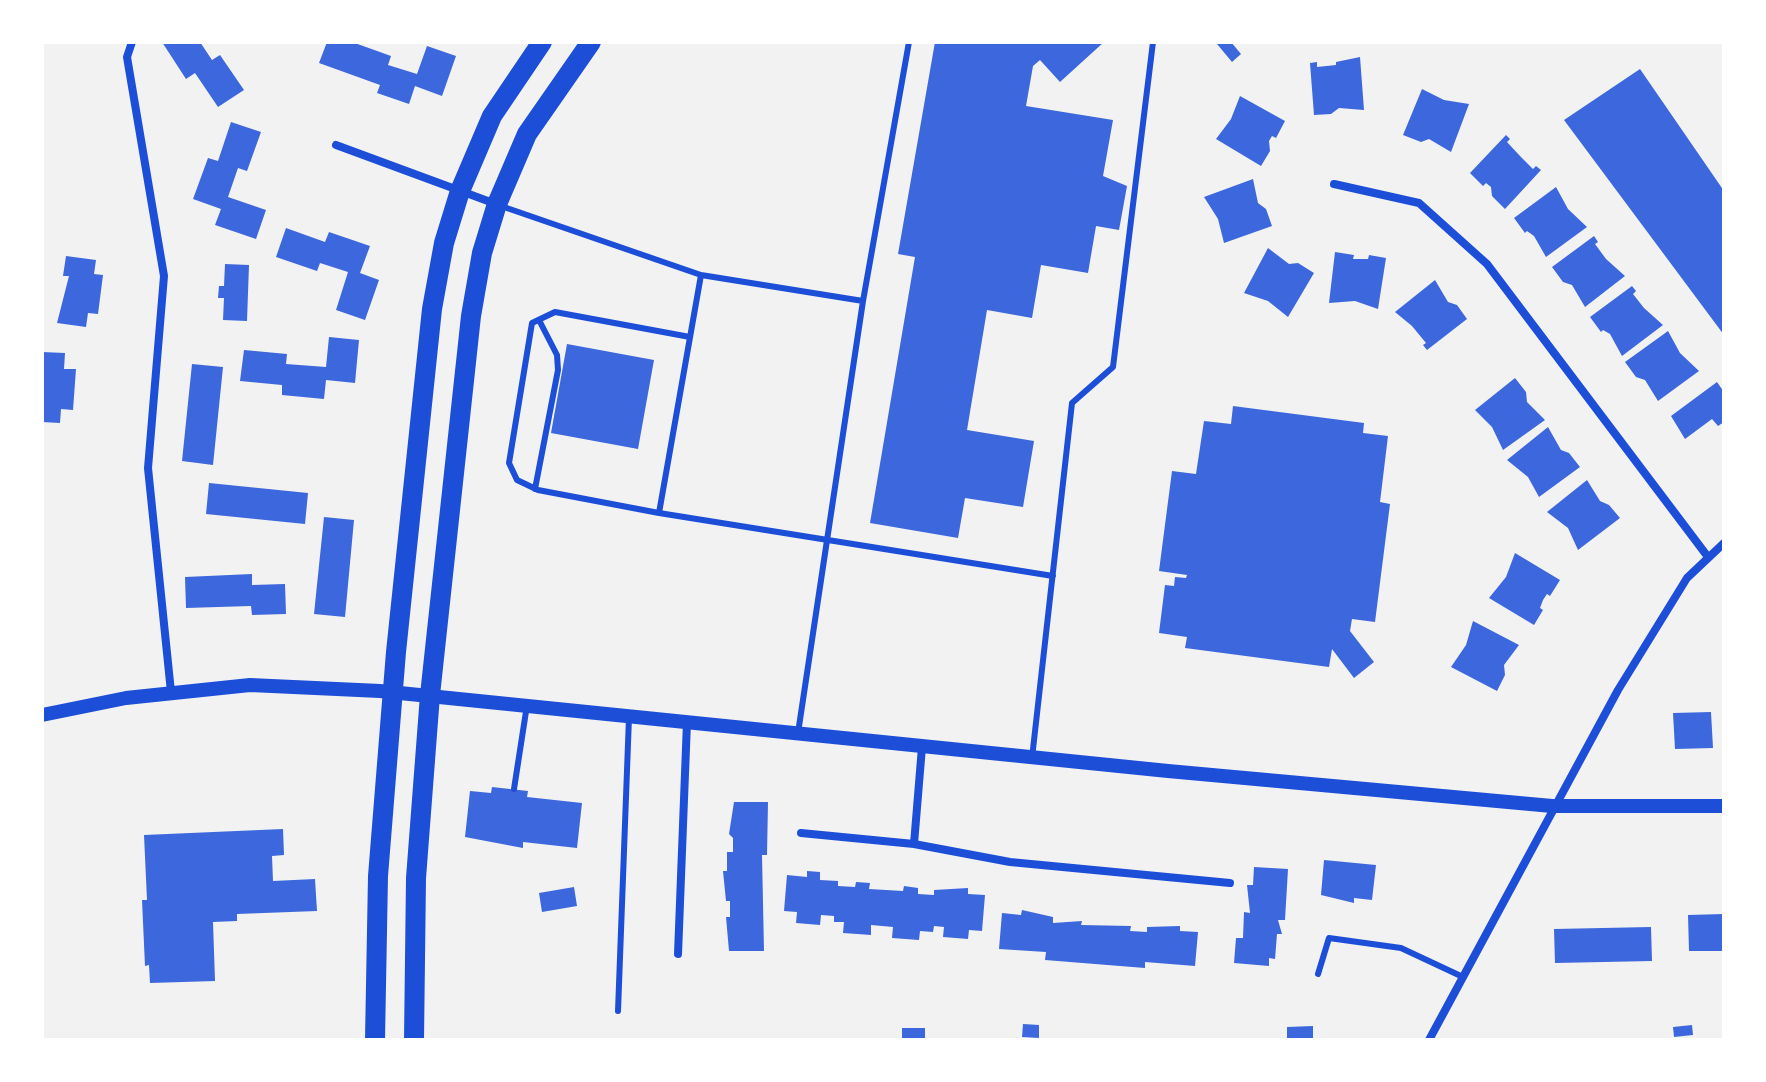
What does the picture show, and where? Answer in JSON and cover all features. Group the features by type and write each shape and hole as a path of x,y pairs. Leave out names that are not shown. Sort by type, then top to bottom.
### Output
{"main road":[{"path":"375,1040 378,876 393,692 432,309 444,243 460,191 492,116 542,42"},
{"path":"414,1040 416,878 430,695 471,316 482,253 497,204 527,134 591,42"}],"street":[{"path":"132,42 127,57 164,276 148,468 171,692"},
{"path":"336,145 497,204"},
{"path":"1334,184 1419,203 1487,264 1708,557"},
{"path":"1429,1040 1552,806 1664,615 1687,578 1724,543"},
{"path":"42,715 171,692 250,685 393,692 1032,758 1552,806 1724,806"},
{"path":"678,954 687,722"},
{"path":"914,844 922,747"},
{"path":"801,833 914,844 1010,862 1230,883"}],"lane":[{"path":"798,734 863,301 909,42"},
{"path":"1032,758 1072,403 1113,367 1153,42"},
{"path":"497,204 701,275 863,301"},
{"path":"659,513 701,275"},
{"path":"690,337 555,312 532,323 509,463 517,480 535,489 659,513 1053,576"},
{"path":"535,489 558,370 557,355 539,320"},
{"path":"514,789 527,705"},
{"path":"618,1011 629,717"},
{"path":"1318,974 1329,938 1401,948 1463,977"}],"building":[{"path":"162,42 200,42 212,60 220,55 244,90 218,107 195,73 186,79"},
{"path":"327,42 352,42 391,56 388,65 417,74 427,46 456,56 442,96 415,86 409,104 377,93 380,85 319,63"},
{"path":"935,42 1104,42 1060,82 1040,60 1033,66 1026,106 1113,120 1103,176 1127,186 1119,230 1096,226 1088,273 1041,265 1032,318 987,310 967,430 1034,441 1023,507 965,498 958,538 870,523 915,257 898,254"},
{"path":"1231,42 1241,54 1232,62 1217,44"},
{"path":"1360,57 1364,110 1339,108 1331,114 1314,115 1310,63 1317,62 1317,67 1336,65 1336,62"},
{"path":"1640,69 1724,191 1724,335 1564,120"},
{"path":"1422,89 1444,100 1469,104 1451,152 1429,139 1421,142 1403,135"},
{"path":"1240,96 1285,121 1276,138 1272,136 1269,141 1270,151 1261,166 1216,139 1231,119"},
{"path":"231,122 261,132 247,171 238,168 228,197 266,210 256,239 215,225 221,209 193,199 208,158 218,161"},
{"path":"1506,135 1510,139 1507,142 1533,169 1536,166 1541,170 1505,209 1492,196 1491,187 1486,183 1483,186 1470,173"},
{"path":"1253,179 1258,203 1266,209 1272,226 1224,243 1218,219 1204,197"},
{"path":"1556,187 1568,209 1587,227 1546,257 1534,236 1527,231 1525,233 1514,218"},
{"path":"286,228 325,242 329,232 370,246 360,273 379,280 365,320 336,310 348,272 320,263 317,271 276,257"},
{"path":"1594,236 1598,242 1595,244 1606,259 1625,276 1585,307 1572,285 1563,282 1552,267"},
{"path":"1268,248 1289,264 1298,263 1314,273 1288,317 1268,301 1244,293"},
{"path":"1335,252 1354,255 1353,259 1368,259 1369,255 1386,258 1378,309 1355,301 1329,303"},
{"path":"66,256 96,260 94,274 103,275 98,314 88,313 86,327 57,323 69,276 63,276"},
{"path":"225,264 249,265 247,321 223,320 224,298 218,298 219,286 224,286"},
{"path":"1435,280 1448,302 1457,305 1467,319 1427,350 1423,345 1426,343 1412,326 1395,312"},
{"path":"1632,286 1636,291 1633,294 1644,308 1663,325 1622,356 1610,334 1601,332 1590,317"},
{"path":"1668,331 1680,353 1699,371 1658,401 1645,380 1636,377 1625,362"},
{"path":"329,337 359,340 355,383 326,380 324,399 282,395 282,385 240,381 244,350 287,354 286,364 326,367"},
{"path":"567,344 654,360 638,449 551,433"},
{"path":"42,352 65,353 64,369 76,369 73,410 61,409 60,423 42,422"},
{"path":"192,364 223,367 213,465 182,461"},
{"path":"1515,378 1526,392 1527,402 1545,420 1503,450 1492,427 1475,410"},
{"path":"1717,382 1724,392 1724,422 1718,426 1712,419 1685,439 1671,416"},
{"path":"1233,406 1364,423 1363,433 1388,436 1380,502 1390,504 1375,622 1352,619 1350,631 1374,662 1354,678 1332,649 1329,667 1185,648 1187,637 1159,633 1165,585 1174,586 1175,577 1186,578 1187,575 1159,571 1172,471 1196,474 1204,421 1231,424"},
{"path":"1548,427 1561,450 1569,453 1580,467 1539,497 1528,477 1507,460"},
{"path":"1587,480 1600,501 1609,505 1620,518 1578,550 1568,528 1547,512"},
{"path":"209,483 308,493 305,524 206,514"},
{"path":"324,517 354,520 345,617 314,614"},
{"path":"1515,553 1560,580 1550,596 1547,594 1543,600 1540,608 1543,610 1534,625 1489,598 1506,577"},
{"path":"252,574 252,585 285,584 286,614 252,615 251,606 186,608 185,577"},
{"path":"1473,621 1519,645 1504,665 1505,675 1497,691 1451,667 1466,645"},
{"path":"1711,712 1713,748 1675,749 1673,713"},
{"path":"492,787 528,791 527,797 582,803 577,848 523,842 523,848 465,837 470,791 491,793"},
{"path":"734,802 768,802 767,855 762,855 764,951 729,951 726,917 730,917 730,901 726,901 723,871 727,871 727,852 733,852 733,838 729,834"},
{"path":"283,829 284,855 272,856 273,881 315,879 317,911 237,914 237,921 213,922 215,981 150,983 149,965 145,966 142,900 147,900 144,835"},
{"path":"1324,860 1376,865 1372,900 1354,898 1354,903 1321,895"},
{"path":"1254,867 1288,869 1285,920 1278,920 1282,934 1277,934 1275,959 1269,958 1269,966 1234,963 1236,938 1243,938 1244,912 1250,913 1247,885 1253,885"},
{"path":"807,871 820,872 820,880 838,881 838,886 855,887 856,882 870,883 869,889 903,891 904,886 918,888 918,894 934,895 934,890 968,888 968,894 985,895 982,931 969,930 968,939 943,937 944,927 934,926 933,932 920,931 919,940 892,938 893,927 871,925 871,935 843,933 844,922 834,922 834,916 821,915 820,925 796,923 797,912 784,911 787,875 807,877"},
{"path":"574,887 577,906 542,912 539,893"},
{"path":"1022,910 1053,917 1053,923 1082,921 1081,925 1131,926 1130,931 1147,932 1147,927 1180,926 1180,931 1198,932 1195,966 1145,962 1145,968 1045,960 1046,952 999,949 1002,913 1021,915"},
{"path":"1724,914 1724,951 1689,951 1688,915"},
{"path":"1651,927 1652,961 1555,963 1554,929"},
{"path":"1023,1024 1039,1025 1039,1038 1022,1037"},
{"path":"1692,1025 1693,1035 1674,1037 1673,1027"},
{"path":"1313,1026 1313,1040 1287,1040 1287,1027"},
{"path":"902,1028 925,1028 925,1040 902,1040"}]}
